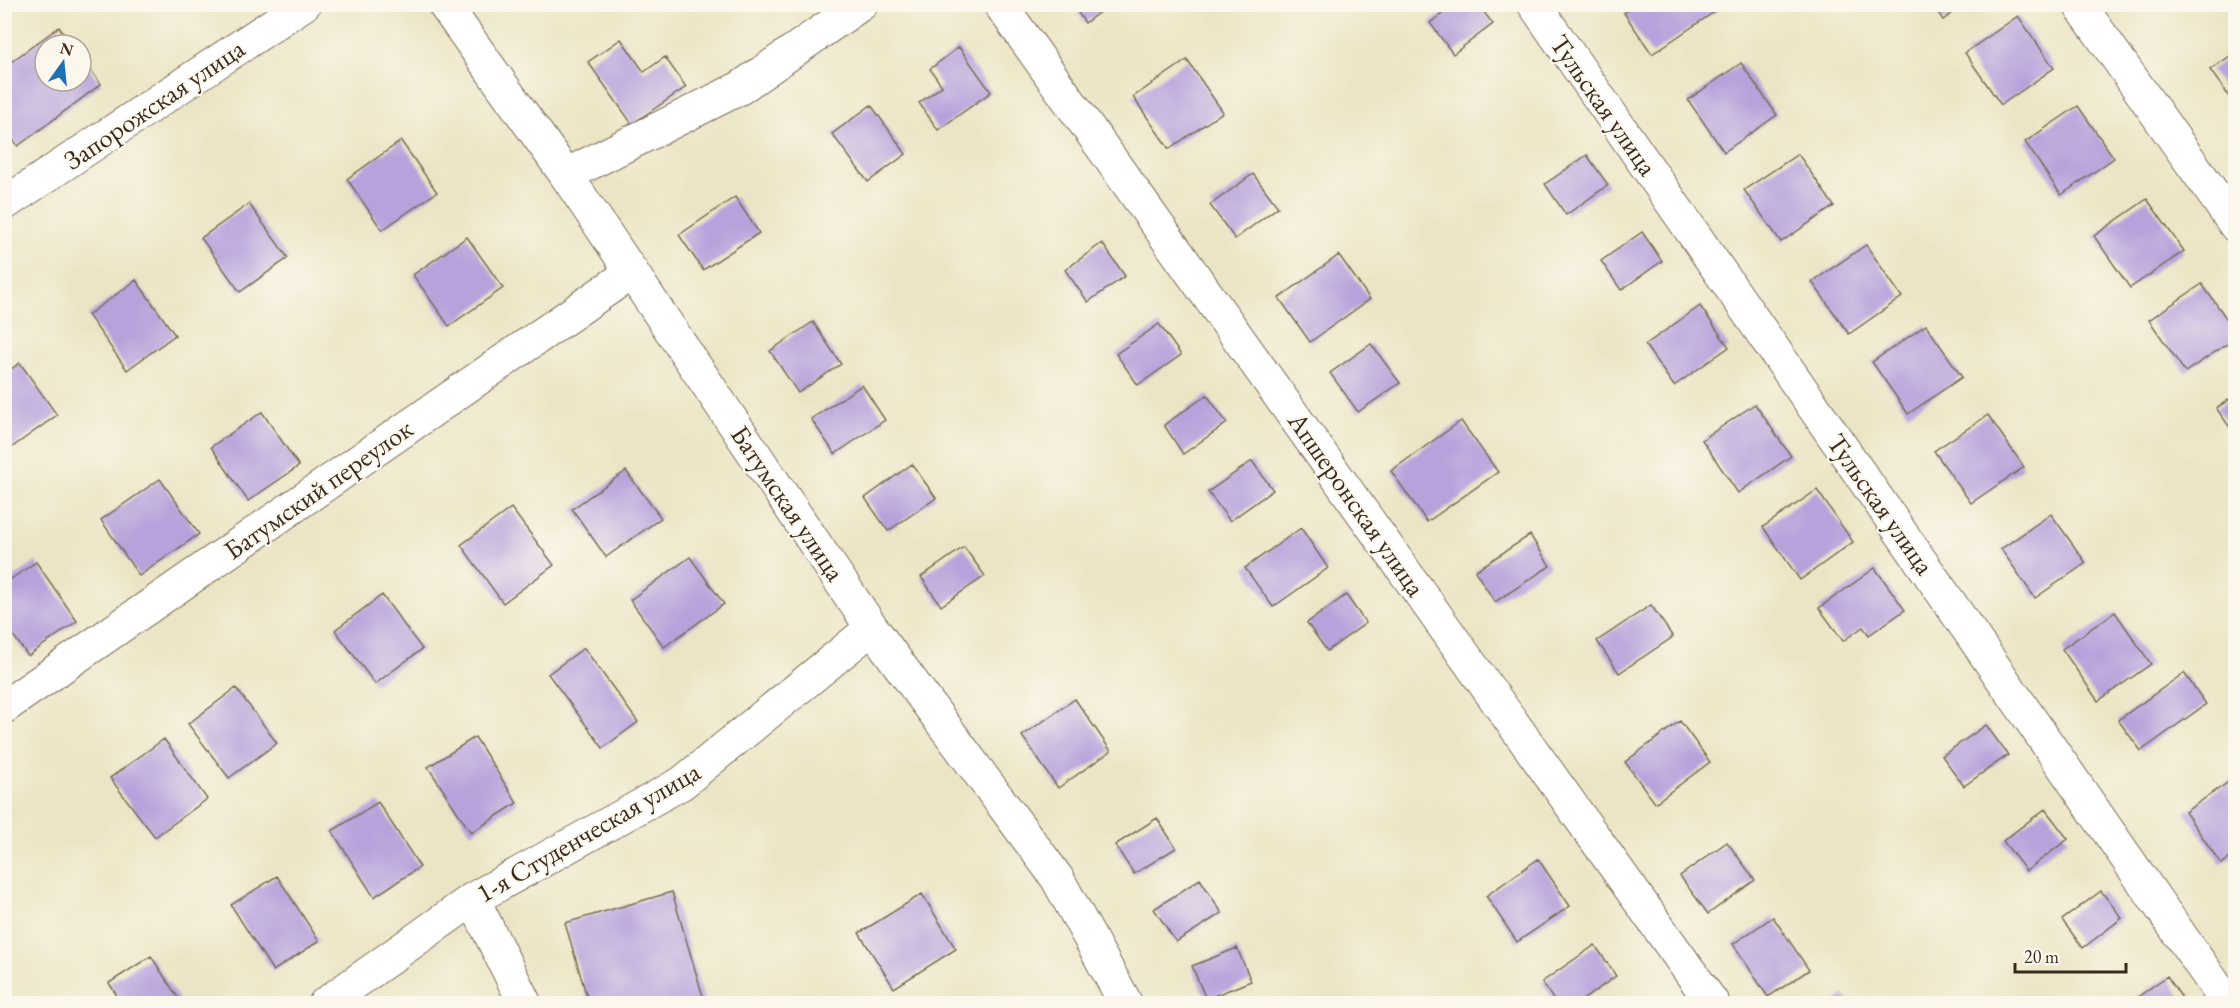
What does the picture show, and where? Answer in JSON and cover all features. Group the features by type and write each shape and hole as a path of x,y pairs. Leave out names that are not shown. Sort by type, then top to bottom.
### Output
{"street":[{"name":"Запорожская улица","path":"4,204 304,4"},
{"name":"Батумская улица","path":"444,4 566,175 872,628 1057,878 1126,1004"},
{"path":"566,175 740,88 861,4"},
{"name":"Апшеронская улица","path":"1000,4 1713,1004"},
{"name":"Тульская улица","path":"1534,4 2228,1004"},
{"path":"2079,4 2235,226"},
{"name":"Батумский переулок","path":"4,707 632,272"},
{"name":"1-я Студенческая улица","path":"325,1004 473,899 682,783 872,628"},
{"path":"473,899 525,1004"}],"building":[{"path":"1072,4 1110,4 1085,23"},
{"path":"1455,4 1478,4 1493,24 1453,54 1430,23"},
{"path":"1637,4 1722,4 1723,6 1652,54 1624,13"},
{"path":"1932,4 1965,4 1943,20"},
{"path":"2018,16 2054,68 2001,105 1965,53"},
{"path":"59,27 63,33 51,33"},
{"path":"621,39 644,72 665,57 686,87 632,124 588,62"},
{"path":"33,46 33,93 89,93 18,146 4,129 4,67"},
{"path":"959,47 991,92 938,130 919,103 942,86 930,69"},
{"path":"2236,52 2236,106 2210,70"},
{"path":"1187,60 1223,112 1169,149 1133,97"},
{"path":"1741,63 1777,115 1724,152 1688,100"},
{"path":"93,73 101,84 93,90"},
{"path":"871,105 906,154 868,182 832,134"},
{"path":"2078,106 2114,158 2061,195 2025,142"},
{"path":"401,141 437,192 382,230 347,179"},
{"path":"1798,154 1834,206 1781,242 1744,190"},
{"path":"1587,155 1608,185 1566,215 1545,184"},
{"path":"1253,174 1278,207 1235,239 1210,205"},
{"path":"735,197 759,233 703,270 679,235"},
{"path":"2147,199 2184,251 2130,288 2094,236"},
{"path":"249,204 288,258 240,292 201,238"},
{"path":"1642,232 1662,261 1621,290 1601,261"},
{"path":"467,237 503,288 449,326 413,275"},
{"path":"1102,243 1125,276 1088,302 1065,270"},
{"path":"1866,245 1902,297 1849,334 1812,282"},
{"path":"1339,255 1370,299 1310,342 1279,298"},
{"path":"136,280 175,335 127,370 88,315"},
{"path":"2202,284 2236,332 2236,338 2185,372 2149,320"},
{"path":"1700,306 1729,347 1674,386 1645,345"},
{"path":"813,322 841,364 798,393 770,351"},
{"path":"1159,324 1181,355 1138,385 1116,354"},
{"path":"1926,325 1962,377 1908,414 1872,362"},
{"path":"1371,344 1400,383 1358,412 1330,373"},
{"path":"20,363 57,415 11,448 4,438 4,374"},
{"path":"862,385 885,420 835,454 811,419"},
{"path":"1207,395 1227,423 1183,454 1164,425"},
{"path":"2236,395 2236,436 2216,408"},
{"path":"1755,404 1791,456 1738,493 1702,440"},
{"path":"262,412 299,466 248,501 211,447"},
{"path":"1988,415 2024,467 1971,503 1934,451"},
{"path":"1461,421 1498,472 1427,522 1391,471"},
{"path":"1252,461 1273,490 1230,521 1208,492"},
{"path":"912,464 936,498 888,531 865,498"},
{"path":"626,471 661,518 606,557 572,509"},
{"path":"160,479 199,534 139,576 101,520"},
{"path":"1817,490 1853,542 1800,580 1763,527"},
{"path":"511,508 554,565 503,603 461,545"},
{"path":"2051,514 2086,563 2035,598 2001,549"},
{"path":"1301,528 1328,568 1273,607 1245,568"},
{"path":"1530,535 1550,566 1495,602 1475,571"},
{"path":"964,547 985,576 941,606 921,577"},
{"path":"690,557 724,604 664,647 630,600"},
{"path":"36,562 77,621 28,656 4,623 4,584"},
{"path":"1875,568 1905,610 1869,635 1863,627 1843,641 1819,608"},
{"path":"382,595 422,649 375,684 335,630"},
{"path":"1346,595 1366,623 1327,651 1307,623"},
{"path":"1651,605 1673,637 1619,673 1597,641"},
{"path":"2115,612 2151,664 2098,701 2062,649"},
{"path":"584,648 638,722 603,748 548,674"},
{"path":"2184,673 2206,704 2141,751 2118,720"},
{"path":"236,688 277,743 229,778 188,724"},
{"path":"1075,699 1111,751 1058,788 1022,736"},
{"path":"1680,721 1710,762 1655,803 1625,762"},
{"path":"1986,725 2008,755 1964,786 1942,756"},
{"path":"475,737 517,803 471,833 428,767"},
{"path":"164,739 207,799 155,837 110,778"},
{"path":"2236,777 2236,854 2221,864 2185,812"},
{"path":"378,802 420,867 374,897 332,831"},
{"path":"2045,809 2068,839 2026,871 2003,841"},
{"path":"1157,818 1176,848 1134,874 1115,845"},
{"path":"1727,842 1755,880 1708,914 1680,876"},
{"path":"1538,859 1570,906 1517,942 1486,896"},
{"path":"277,876 319,941 273,971 231,905"},
{"path":"1200,879 1222,913 1176,942 1154,909"},
{"path":"2101,891 2122,918 2083,948 2062,920"},
{"path":"672,892 704,1000 692,1004 589,1004 565,923"},
{"path":"922,894 956,949 894,988 859,933"},
{"path":"1773,917 1809,970 1768,997 1733,944"},
{"path":"1595,945 1616,976 1577,1004 1556,1004 1542,982"},
{"path":"1237,948 1251,981 1206,999 1192,966"},
{"path":"151,956 182,1004 122,1004 109,983"},
{"path":"2167,976 2186,1004 2128,1004"},
{"path":"1844,995 1850,1004 1832,1004"}]}
